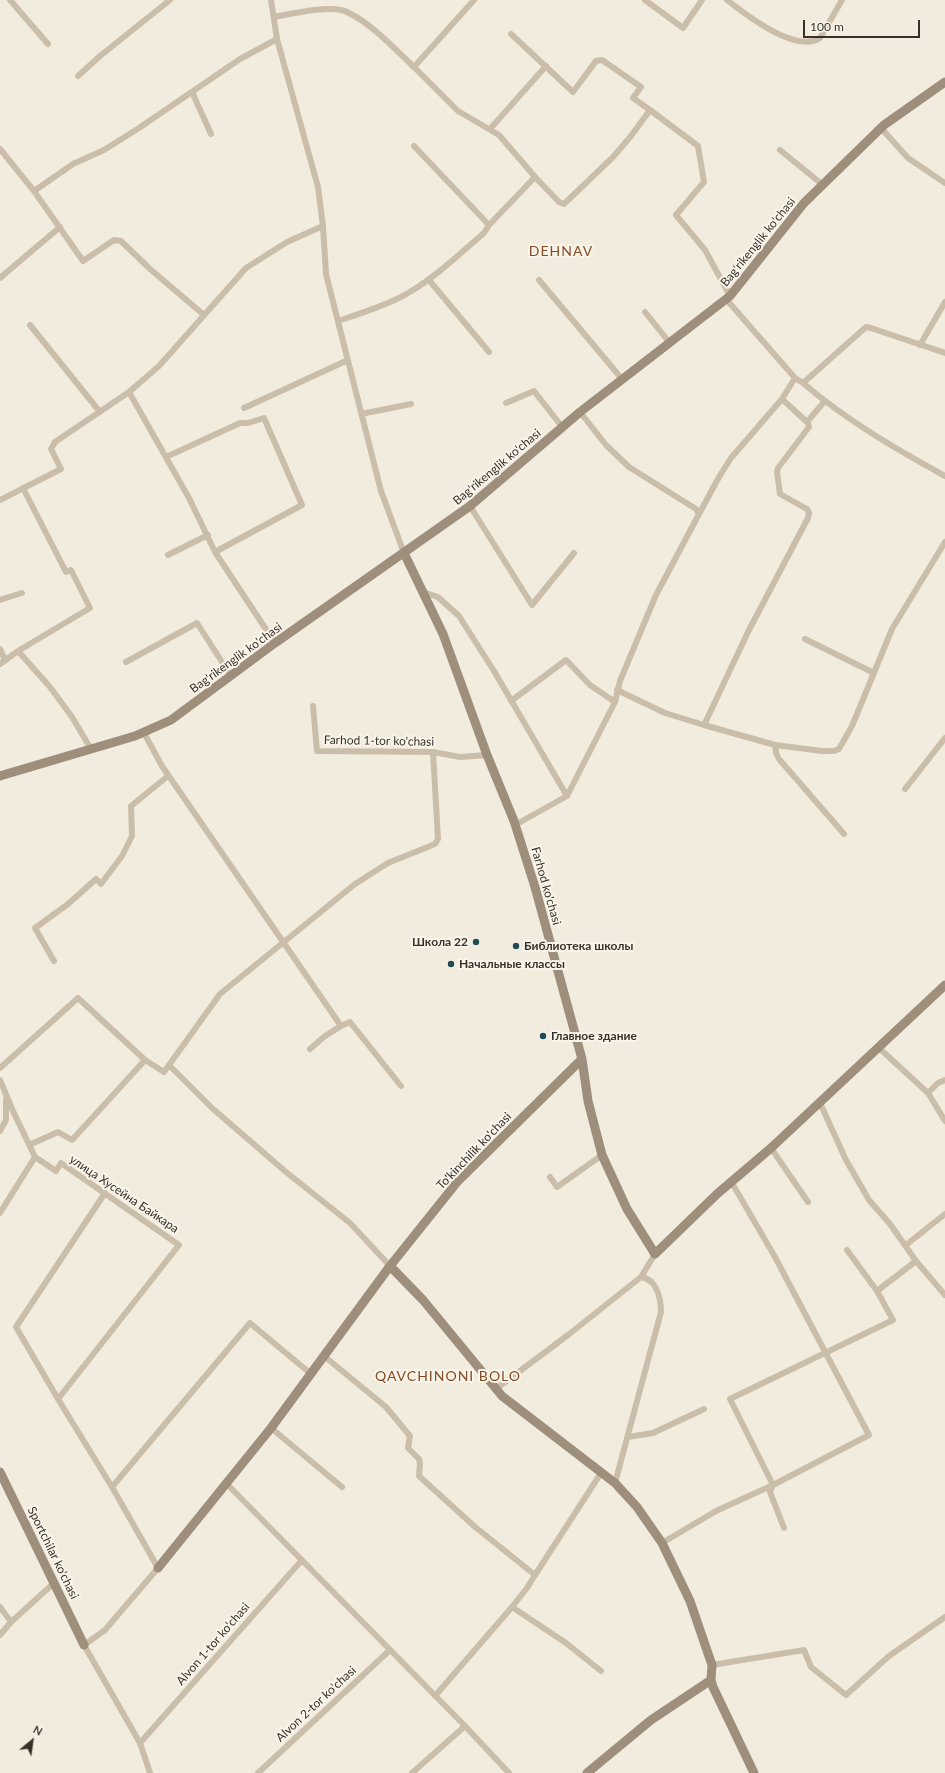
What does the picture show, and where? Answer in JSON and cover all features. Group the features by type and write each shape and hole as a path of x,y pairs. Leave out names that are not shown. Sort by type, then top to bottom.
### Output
{"street":[{"path":"78,76 100,56 170,0"},
{"path":"270,0 277,39 318,187 323,226 326,274 381,491 404,553"},
{"path":"414,67 474,0"},
{"path":"645,0 684,28 702,0"},
{"path":"727,0 744,14 776,34 808,43 814,42 820,38 842,0"},
{"path":"14,1 48,44"},
{"path":"274,17 317,10 341,10 359,20 414,67 458,110 499,135 535,177 559,202 564,204 613,157 650,110"},
{"path":"511,34 573,92 596,60 602,60 641,87 633,98 698,146 704,182 676,215 705,250 728,298 795,378 803,383 824,402 889,444 945,476"},
{"path":"34,191 73,164 104,150 139,128 240,59 277,39"},
{"path":"490,130 546,66"},
{"name":"Bag'rikenglik ko'chasi","path":"0,776 144,733 171,720 275,643 470,506 580,412 728,298 804,203 880,128 945,82"},
{"path":"192,92 211,134"},
{"path":"880,128 908,158 945,183"},
{"path":"414,146 489,225"},
{"path":"0,149 34,191 83,261 114,240 121,242 204,315"},
{"path":"780,150 823,185"},
{"path":"338,321 370,311 402,297 429,280 484,233 489,225 535,177"},
{"path":"0,500 61,469 51,448 55,442 128,392 159,366 246,268 286,242 323,226"},
{"path":"0,278 60,227"},
{"path":"429,280 489,352"},
{"path":"540,280 622,379"},
{"path":"920,345 945,302"},
{"path":"645,312 669,342"},
{"path":"30,325 100,412"},
{"path":"803,383 866,327 945,353"},
{"path":"244,408 348,360"},
{"path":"515,825 567,796 615,702 617,690 633,648 656,595 699,514 731,458 782,399 795,378"},
{"path":"506,403 534,391 562,428"},
{"path":"128,392 166,457 215,552 275,643"},
{"path":"704,725 749,630 808,518 809,513 807,509 780,494 777,472 778,468 809,427 807,422 782,399"},
{"path":"807,422 824,402"},
{"path":"361,414 411,404"},
{"path":"580,412 606,445 629,467 696,509 699,514"},
{"path":"166,457 240,423 248,423 264,418 302,505 215,552"},
{"path":"0,649 3,662 18,651 90,608 71,570 66,572 23,488"},
{"path":"470,506 532,605 574,553"},
{"path":"168,555 208,536"},
{"path":"617,690 665,713 775,744 826,752 839,749 852,726 892,629 945,542"},
{"name":"Farhod ko'chasi","path":"404,553 443,634 487,755 515,825 535,887 582,1059 588,1101 602,1155 627,1209 655,1254"},
{"path":"423,592 438,597 458,616 511,701 567,796"},
{"path":"0,600 22,593"},
{"path":"126,662 197,622 231,676"},
{"path":"805,639 874,673"},
{"path":"18,651 55,693 72,717 91,749"},
{"path":"511,701 566,660 590,685 615,702"},
{"name":"Farhod 1-tor ko'chasi","path":"313,706 317,751 432,752 460,757 487,755"},
{"path":"144,733 168,776 340,1026"},
{"path":"904,789 945,738"},
{"path":"775,744 776,753 779,759 844,834"},
{"path":"0,1068 78,998 145,1060 164,1072 170,1066 220,994 355,884 388,863 435,844 438,838 432,752"},
{"path":"54,961 35,928 68,904 96,879 101,884 108,877 122,856 132,836 131,806 168,776"},
{"path":"496,1389 642,1277 655,1254 717,1194 772,1148 880,1048 945,985"},
{"path":"310,1049 325,1036 340,1026 350,1022 400,1086"},
{"path":"880,1048 928,1093 945,1121"},
{"name":"To'kinchilik ko'chasi","path":"158,1568 271,1428 390,1266 458,1181 582,1059"},
{"path":"29,1145 58,1132 72,1140 145,1060"},
{"path":"170,1066 212,1108 286,1172 350,1223 423,1300 502,1396 615,1483 637,1507 662,1543 690,1601 712,1665 712,1687 754,1773"},
{"path":"0,1080 35,1158 0,1213"},
{"path":"928,1093 938,1083 945,1080"},
{"path":"0,1131 6,1120 6,1096"},
{"path":"820,1103 846,1160 869,1200 906,1245 916,1261 945,1295"},
{"path":"772,1148 808,1202"},
{"path":"550,1177 557,1187 602,1155"},
{"name":"улица Хусейна Байкара","path":"35,1158 56,1171 61,1163 179,1245 58,1399"},
{"path":"662,1543 716,1512 773,1485 869,1435 775,1257 732,1183"},
{"path":"105,1193 16,1327 112,1487 158,1568 105,1630 84,1645 140,1743 150,1773"},
{"path":"906,1245 945,1214"},
{"path":"773,1485 730,1400 893,1320 877,1291 847,1250"},
{"path":"877,1291 916,1261"},
{"path":"615,1483 661,1312 661,1301 656,1289 651,1281 642,1277"},
{"path":"112,1487 250,1323 311,1374"},
{"path":"324,1356 386,1407 410,1436 408,1448 419,1459 419,1476 474,1526 535,1575"},
{"path":"628,1437 653,1432 704,1409"},
{"path":"271,1428 342,1488"},
{"name":"Sportchilar ko‘chasi","path":"0,1472 84,1645"},
{"path":"435,1696 527,1588 601,1473"},
{"path":"226,1483 465,1726 509,1773"},
{"path":"773,1485 770,1492 784,1528"},
{"name":"Alvon 1-tor ko‘chasi","path":"140,1743 302,1560"},
{"path":"0,1635 11,1622 54,1583"},
{"path":"0,1607 11,1622"},
{"path":"512,1607 566,1643 601,1671"},
{"path":"712,1665 804,1650 811,1667 846,1695 889,1656 945,1617"},
{"name":"Alvon 2-tor ko‘chasi","path":"258,1773 390,1650"},
{"path":"587,1773 651,1720 711,1680"},
{"path":"412,1773 465,1726"}],"place":[{"name":"Школа 22","path":"476,942"},
{"name":"Библиотека школы","path":"516,946"},
{"name":"Начальные классы","path":"451,964"},
{"name":"Главное здание","path":"543,1036"}],"district":[{"name":"DEHNAV","path":"561,251"},
{"name":"QAVCHINONI BOLO","path":"448,1376"}]}
